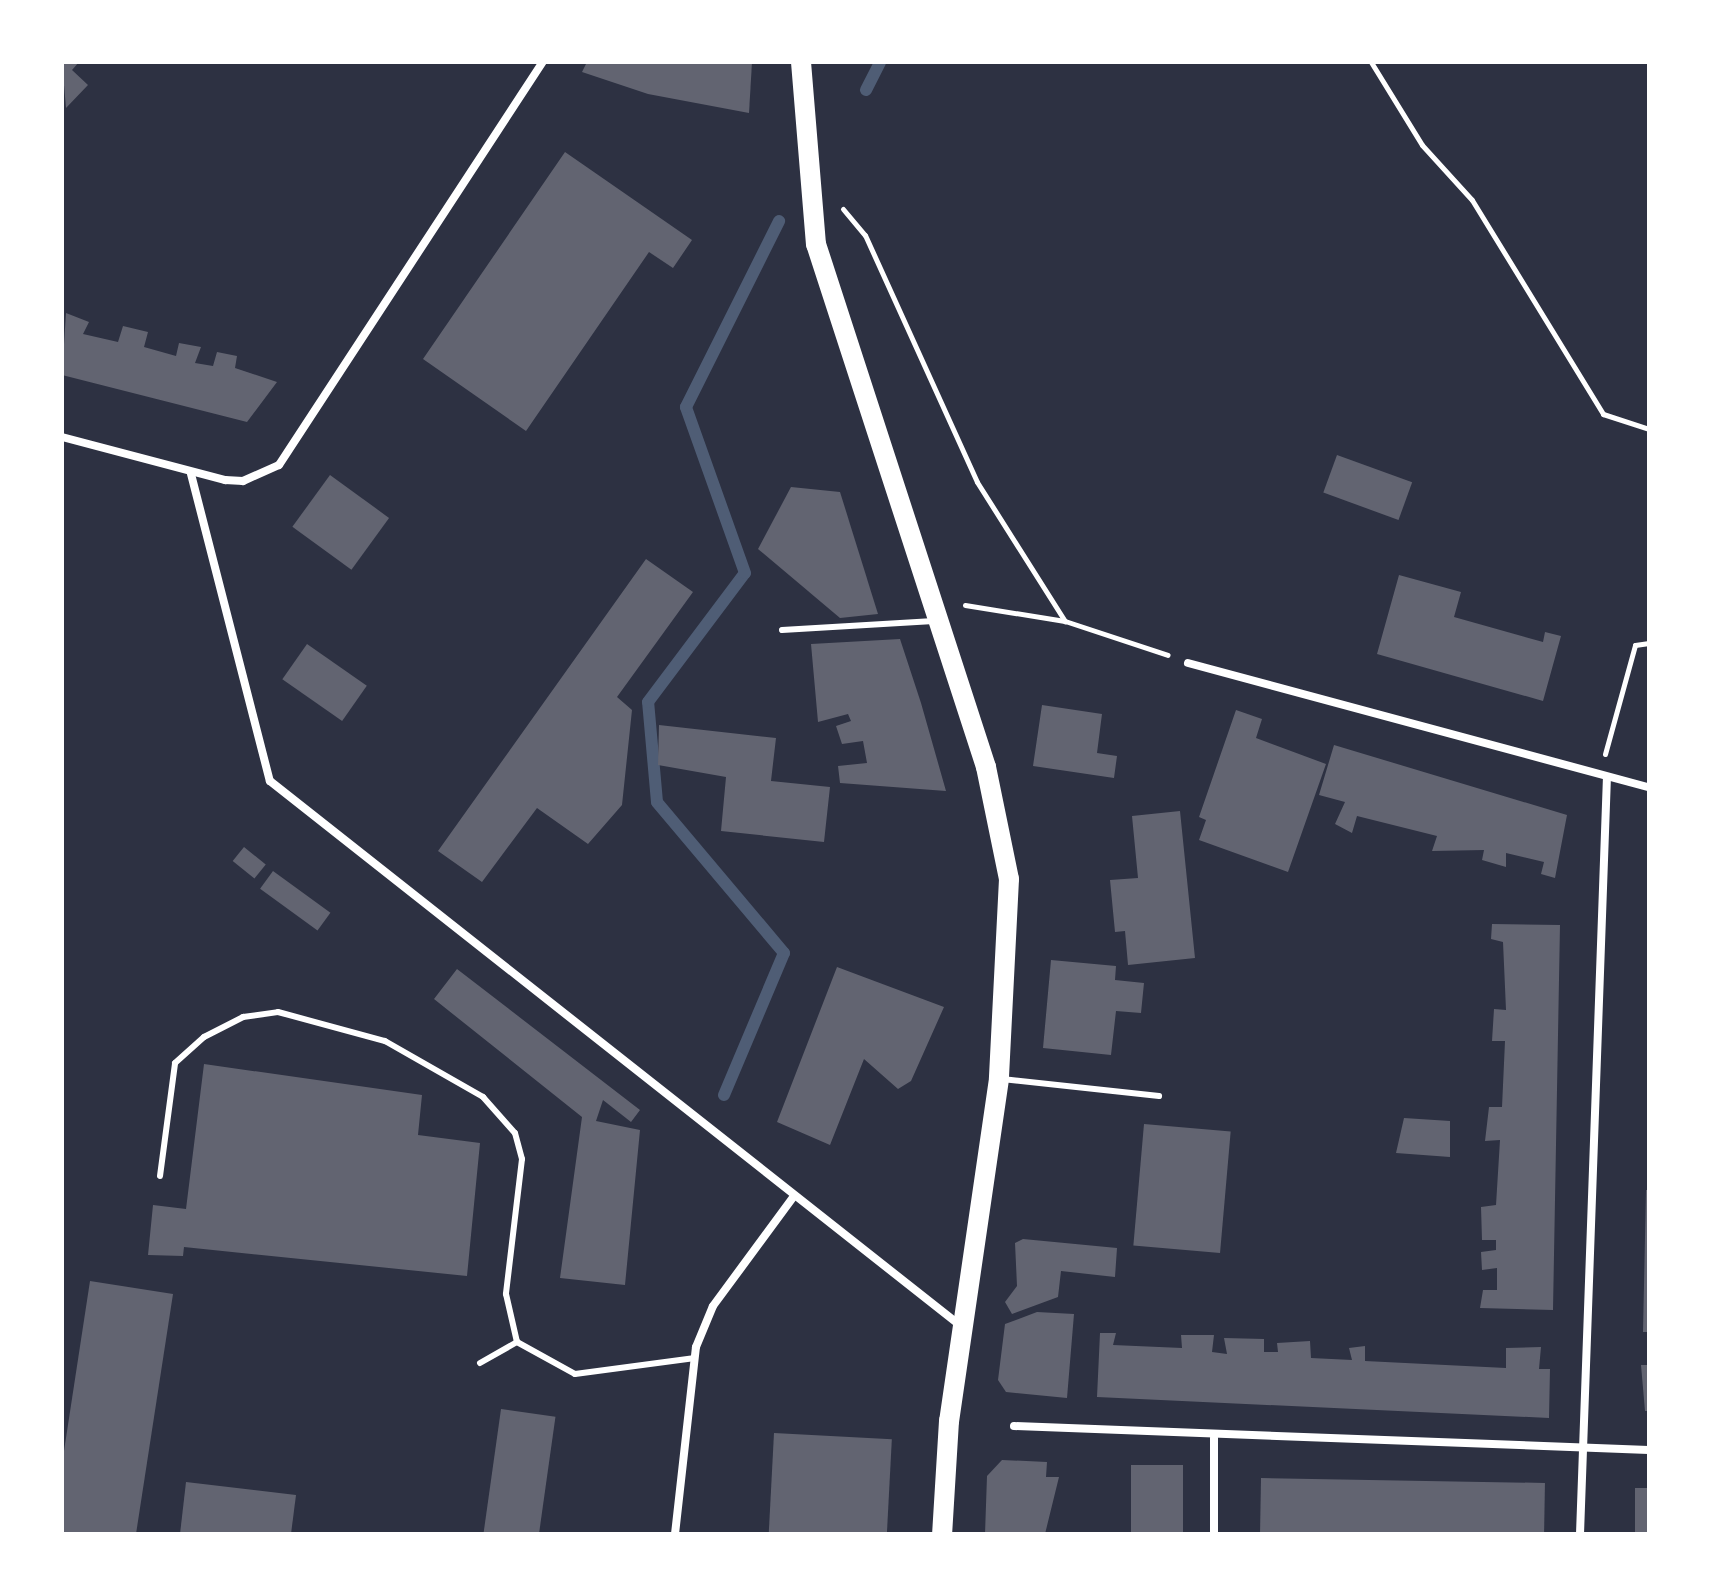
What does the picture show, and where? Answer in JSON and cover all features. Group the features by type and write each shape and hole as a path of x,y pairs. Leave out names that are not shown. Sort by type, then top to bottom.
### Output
{"main road":[{"path":"801,62 808,201 934,612 986,767 1009,879 999,1079 963,1327 942,1534"}],"street":[{"path":"62,437 191,474 243,481 261,476 293,451 543,62"},
{"path":"191,474 270,781 963,1327"},
{"path":"1188,663 1649,787"},
{"path":"1580,1534 1603,776"},
{"path":"675,1534 695,1358 713,1306 794,1196"},
{"path":"1014,1426 1214,1438 1581,1451 1649,1450"},
{"path":"1214,1438 1214,1534"}],"lane":[{"path":"782,630 934,612"},
{"path":"160,1176 175,1063 204,1037 243,1017 278,1012 385,1041 483,1097 515,1133 522,1159 506,1294 517,1342 575,1374 695,1358"},
{"path":"999,1079 1159,1096"},
{"path":"480,1363 517,1342"}],"path":[{"path":"1371,62 1422,145 1472,200 1603,414 1649,429"},
{"path":"808,201 846,210 865,235 977,482 1065,621"},
{"path":"934,612 1065,621 1188,663"},
{"path":"1603,776 1635,645 1649,643"}],"building":[{"path":"62,62 79,62 72,70 88,85 66,108"},
{"path":"587,62 752,62 749,113 648,94 582,72"},
{"path":"565,152 692,240 673,268 649,252 526,431 423,359"},
{"path":"66,313 89,322 83,334 118,342 123,326 148,332 144,347 176,356 179,343 201,347 195,363 213,366 217,352 237,356 235,368 277,382 247,422 62,375"},
{"path":"1337,455 1412,482 1398,520 1323,493"},
{"path":"330,475 389,518 351,570 292,527"},
{"path":"791,487 840,492 878,614 840,618 758,549"},
{"path":"646,559 693,592 617,697 632,710 622,805 588,844 537,808 482,882 438,851"},
{"path":"1399,575 1461,592 1454,617 1543,642 1545,632 1561,636 1543,701 1377,654"},
{"path":"900,639 946,791 840,783 838,766 867,763 863,741 842,744 836,726 851,721 848,714 818,722 811,644"},
{"path":"307,644 367,686 342,721 282,679"},
{"path":"1042,705 1102,714 1097,753 1117,756 1114,778 1033,766"},
{"path":"1236,710 1262,719 1256,738 1326,764 1288,872 1199,840 1206,820 1199,817"},
{"path":"659,725 776,738 771,781 830,787 824,842 721,831 726,777 658,765"},
{"path":"1334,745 1567,815 1555,878 1541,874 1544,862 1506,853 1506,867 1482,860 1484,850 1432,851 1437,836 1357,816 1352,833 1335,824 1345,802 1319,795"},
{"path":"1180,811 1195,958 1128,965 1125,931 1115,932 1110,880 1138,878 1132,816"},
{"path":"244,847 266,865 254,879 233,861"},
{"path":"273,871 330,913 318,931 260,889"},
{"path":"1492,924 1560,925 1553,1310 1480,1308 1483,1290 1497,1290 1497,1268 1482,1270 1481,1252 1496,1250 1496,1240 1482,1240 1481,1207 1496,1205 1500,1140 1485,1141 1489,1107 1502,1107 1505,1041 1492,1041 1494,1009 1506,1010 1503,942 1491,939"},
{"path":"1051,960 1116,966 1115,980 1144,983 1141,1013 1116,1011 1111,1055 1043,1048"},
{"path":"837,967 944,1007 911,1081 898,1089 864,1059 830,1145 777,1122"},
{"path":"457,969 640,1110 631,1122 603,1100 596,1121 640,1130 625,1285 560,1278 582,1117 434,999"},
{"path":"204,1064 422,1095 418,1135 480,1143 467,1276 184,1247 183,1256 148,1255 153,1205 186,1209"},
{"path":"1404,1118 1450,1121 1450,1157 1396,1153"},
{"path":"1144,1124 1231,1132 1220,1253 1133,1246"},
{"path":"1646,1190 1649,1190 1649,1332 1643,1332"},
{"path":"1023,1239 1117,1248 1115,1277 1061,1271 1058,1297 1012,1314 1005,1302 1017,1286 1015,1243"},
{"path":"90,1281 173,1294 136,1534 62,1534 62,1464"},
{"path":"1037,1312 1074,1314 1067,1398 1006,1392 998,1380 1005,1324"},
{"path":"1100,1333 1116,1333 1113,1345 1182,1348 1181,1335 1214,1335 1212,1352 1227,1354 1224,1338 1264,1339 1264,1352 1278,1352 1277,1343 1310,1341 1311,1358 1352,1360 1349,1348 1365,1346 1365,1361 1506,1368 1506,1348 1541,1347 1539,1369 1550,1369 1549,1418 1097,1397"},
{"path":"1641,1365 1649,1365 1649,1411 1645,1411"},
{"path":"501,1409 555,1417 539,1534 483,1534"},
{"path":"774,1433 892,1439 887,1534 769,1534"},
{"path":"1002,1460 1047,1462 1046,1477 1059,1477 1045,1534 985,1534 987,1476"},
{"path":"1131,1465 1183,1465 1183,1534 1131,1534"},
{"path":"1261,1478 1545,1483 1544,1534 1260,1534"},
{"path":"186,1482 296,1495 291,1534 180,1534"},
{"path":"1635,1488 1649,1488 1649,1534 1635,1534"}],"waterway":[{"path":"866,90 880,62"},
{"path":"724,1095 784,953 657,802 648,702 745,573 686,407 779,221"}]}
